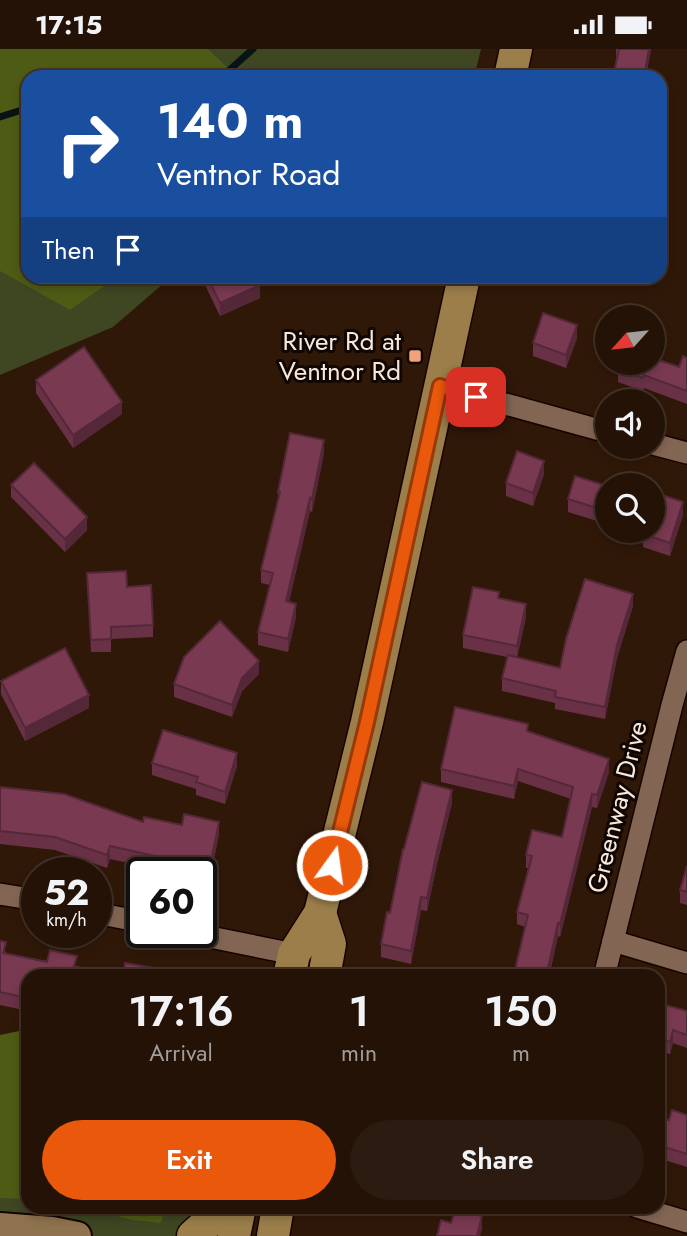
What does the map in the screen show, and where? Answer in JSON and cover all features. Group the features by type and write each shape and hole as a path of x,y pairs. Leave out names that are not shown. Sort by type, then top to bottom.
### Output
{"main road":[{"path":"512,70 516,49"},
{"path":"298,969 320,913 367,722 462,284"},
{"path":"320,913 330,944 325,969"},
{"path":"193,1236 216,1214"},
{"path":"234,1236 239,1214"},
{"path":"272,1236 277,1214"},
{"path":"0,1227 77,1236"}],"street":[{"path":"440,386 595,429"},
{"path":"665,447 687,453"},
{"name":"Greenway Drive","path":"606,969 679,707 687,651"},
{"path":"0,894 21,897"},
{"path":"613,941 687,963"},
{"path":"217,942 298,969"},
{"path":"660,1214 687,1222"}],"green space":[{"path":"0,49 481,49 476,70 21,70 21,284 163,284 113,327 0,375"},
{"path":"0,49 208,49 230,70 21,70 21,283 0,271"},
{"path":"23,284 107,284 70,310"},
{"path":"21,1031 21,1199 0,1198 0,1035"},
{"path":"0,1040 21,1043 21,1214 196,1214 189,1236 0,1236"},
{"path":"110,1214 163,1214 161,1223"}],"building":[{"path":"619,49 649,49 645,70 614,70"},
{"path":"210,284 260,284 260,285 220,303"},
{"path":"543,313 577,325 566,355 533,343"},
{"path":"84,347 122,402 73,435 36,380"},
{"path":"683,356 687,358 687,391 644,375 665,375 665,362 679,367"},
{"path":"290,433 324,440 286,601 296,604 288,639 258,632 273,573 261,570 280,492"},
{"path":"517,451 544,461 533,493 506,483"},
{"path":"34,463 87,517 65,539 11,485"},
{"path":"575,476 595,482 595,507 568,499"},
{"path":"665,496 683,502 670,543 665,541"},
{"path":"126,571 127,587 151,585 153,625 111,627 111,639 91,640 87,573"},
{"path":"585,579 633,594 617,645 605,707 555,697 556,691 502,678 508,655 560,668"},
{"path":"473,587 499,592 498,598 526,604 517,646 463,635"},
{"path":"220,621 259,661 242,678 232,705 174,684 184,657"},
{"path":"65,648 89,695 25,728 1,681"},
{"path":"455,707 528,724 527,731 609,759 597,795 592,794 548,969 515,969 528,915 517,912 532,856 526,855 532,830 562,837 573,787 518,769 514,786 441,769"},
{"path":"163,730 237,753 225,792 196,782 198,777 152,763"},
{"path":"422,782 452,790 427,898 421,897 411,951 381,944"},
{"path":"0,787 64,794 143,822 144,817 182,825 184,814 219,822 212,857 160,857 110,846 107,855 55,837 0,831"},
{"path":"687,866 687,892 680,890"},
{"path":"0,941 6,942 3,953 47,962 50,950 77,956 74,966 86,969 21,969 21,996 0,992"},
{"path":"125,963 154,968 154,969 124,969"},
{"path":"665,1005 687,1011 687,1035 673,1030 670,1042 665,1040"},
{"path":"672,1110 687,1115 687,1154 665,1147 665,1119 669,1120"},
{"path":"454,1214 482,1216 477,1236 437,1236 441,1220 451,1223"}],"waterway":[{"path":"229,70 253,49"},
{"path":"0,117 21,110"}],"place":[{"name":"River Rd at Ventnor Rd","path":"415,356"}],"route":[{"path":"332,865 367,722 440,386 476,397"}]}
